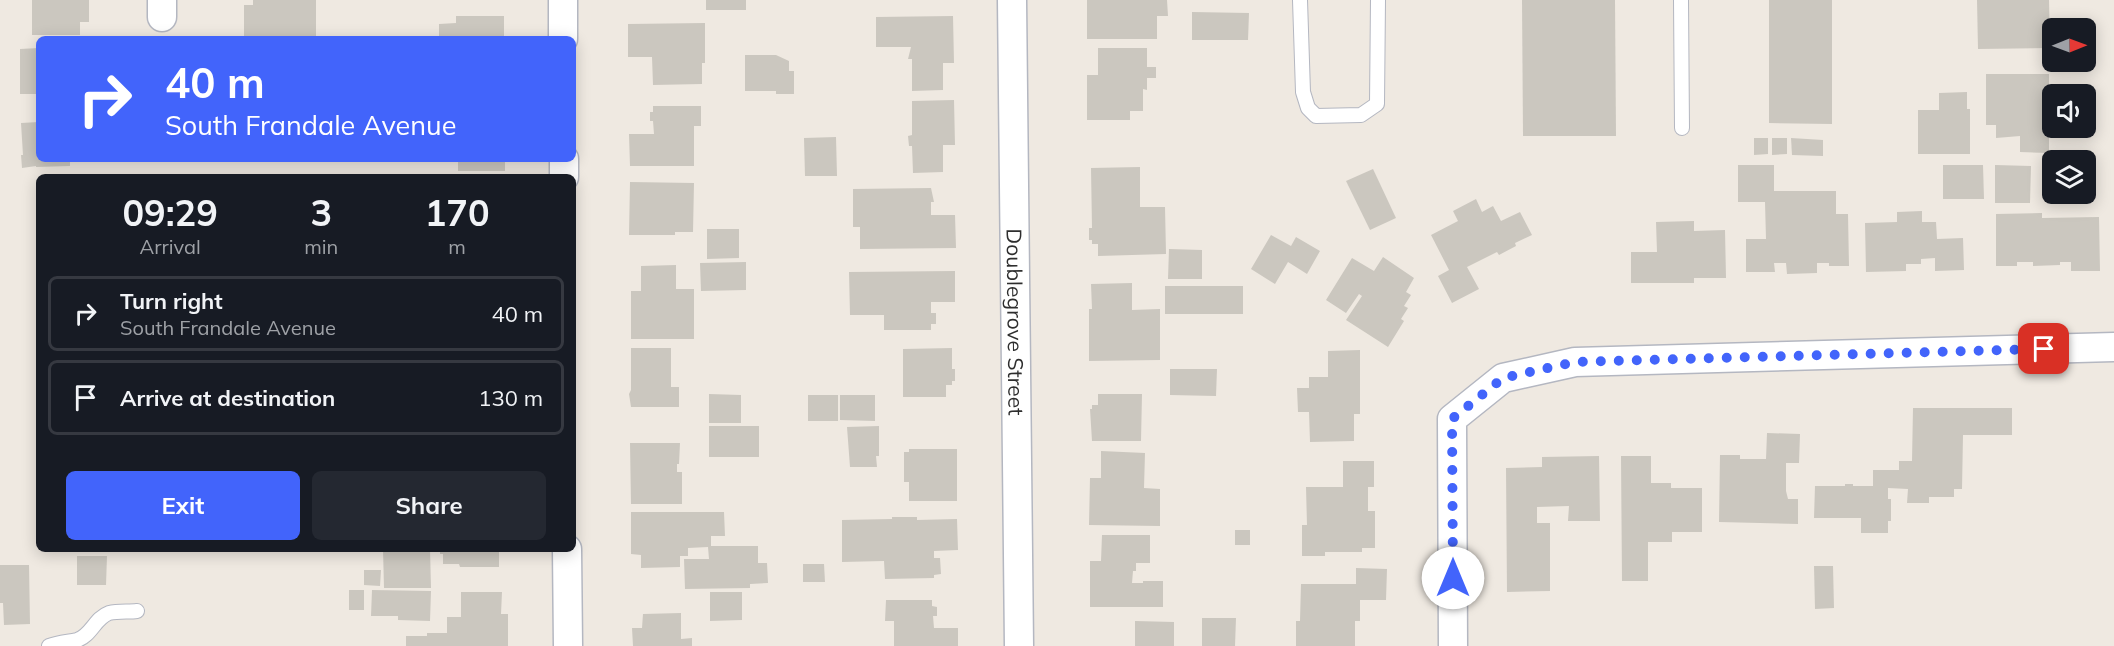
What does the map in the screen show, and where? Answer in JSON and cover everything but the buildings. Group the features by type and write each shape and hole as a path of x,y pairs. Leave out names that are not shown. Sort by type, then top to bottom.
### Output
{"street":[{"path":"563,0 563,36"},
{"name":"Doublegrove Street","path":"1012,0 1019,646"},
{"path":"1453,646 1452,419 1503,378 1575,362 2114,347"},
{"path":"567,552 568,646"}],"lane":[{"path":"1300,0 1303,92 1308,108 1316,116 1360,115 1377,104 1378,0"},
{"path":"1681,0 1682,128"},
{"path":"49,646 76,640 86,635 100,619 108,614 138,611"}],"route":[{"path":"1453,578 1452,419 1503,378 1575,362 2044,349"}]}
